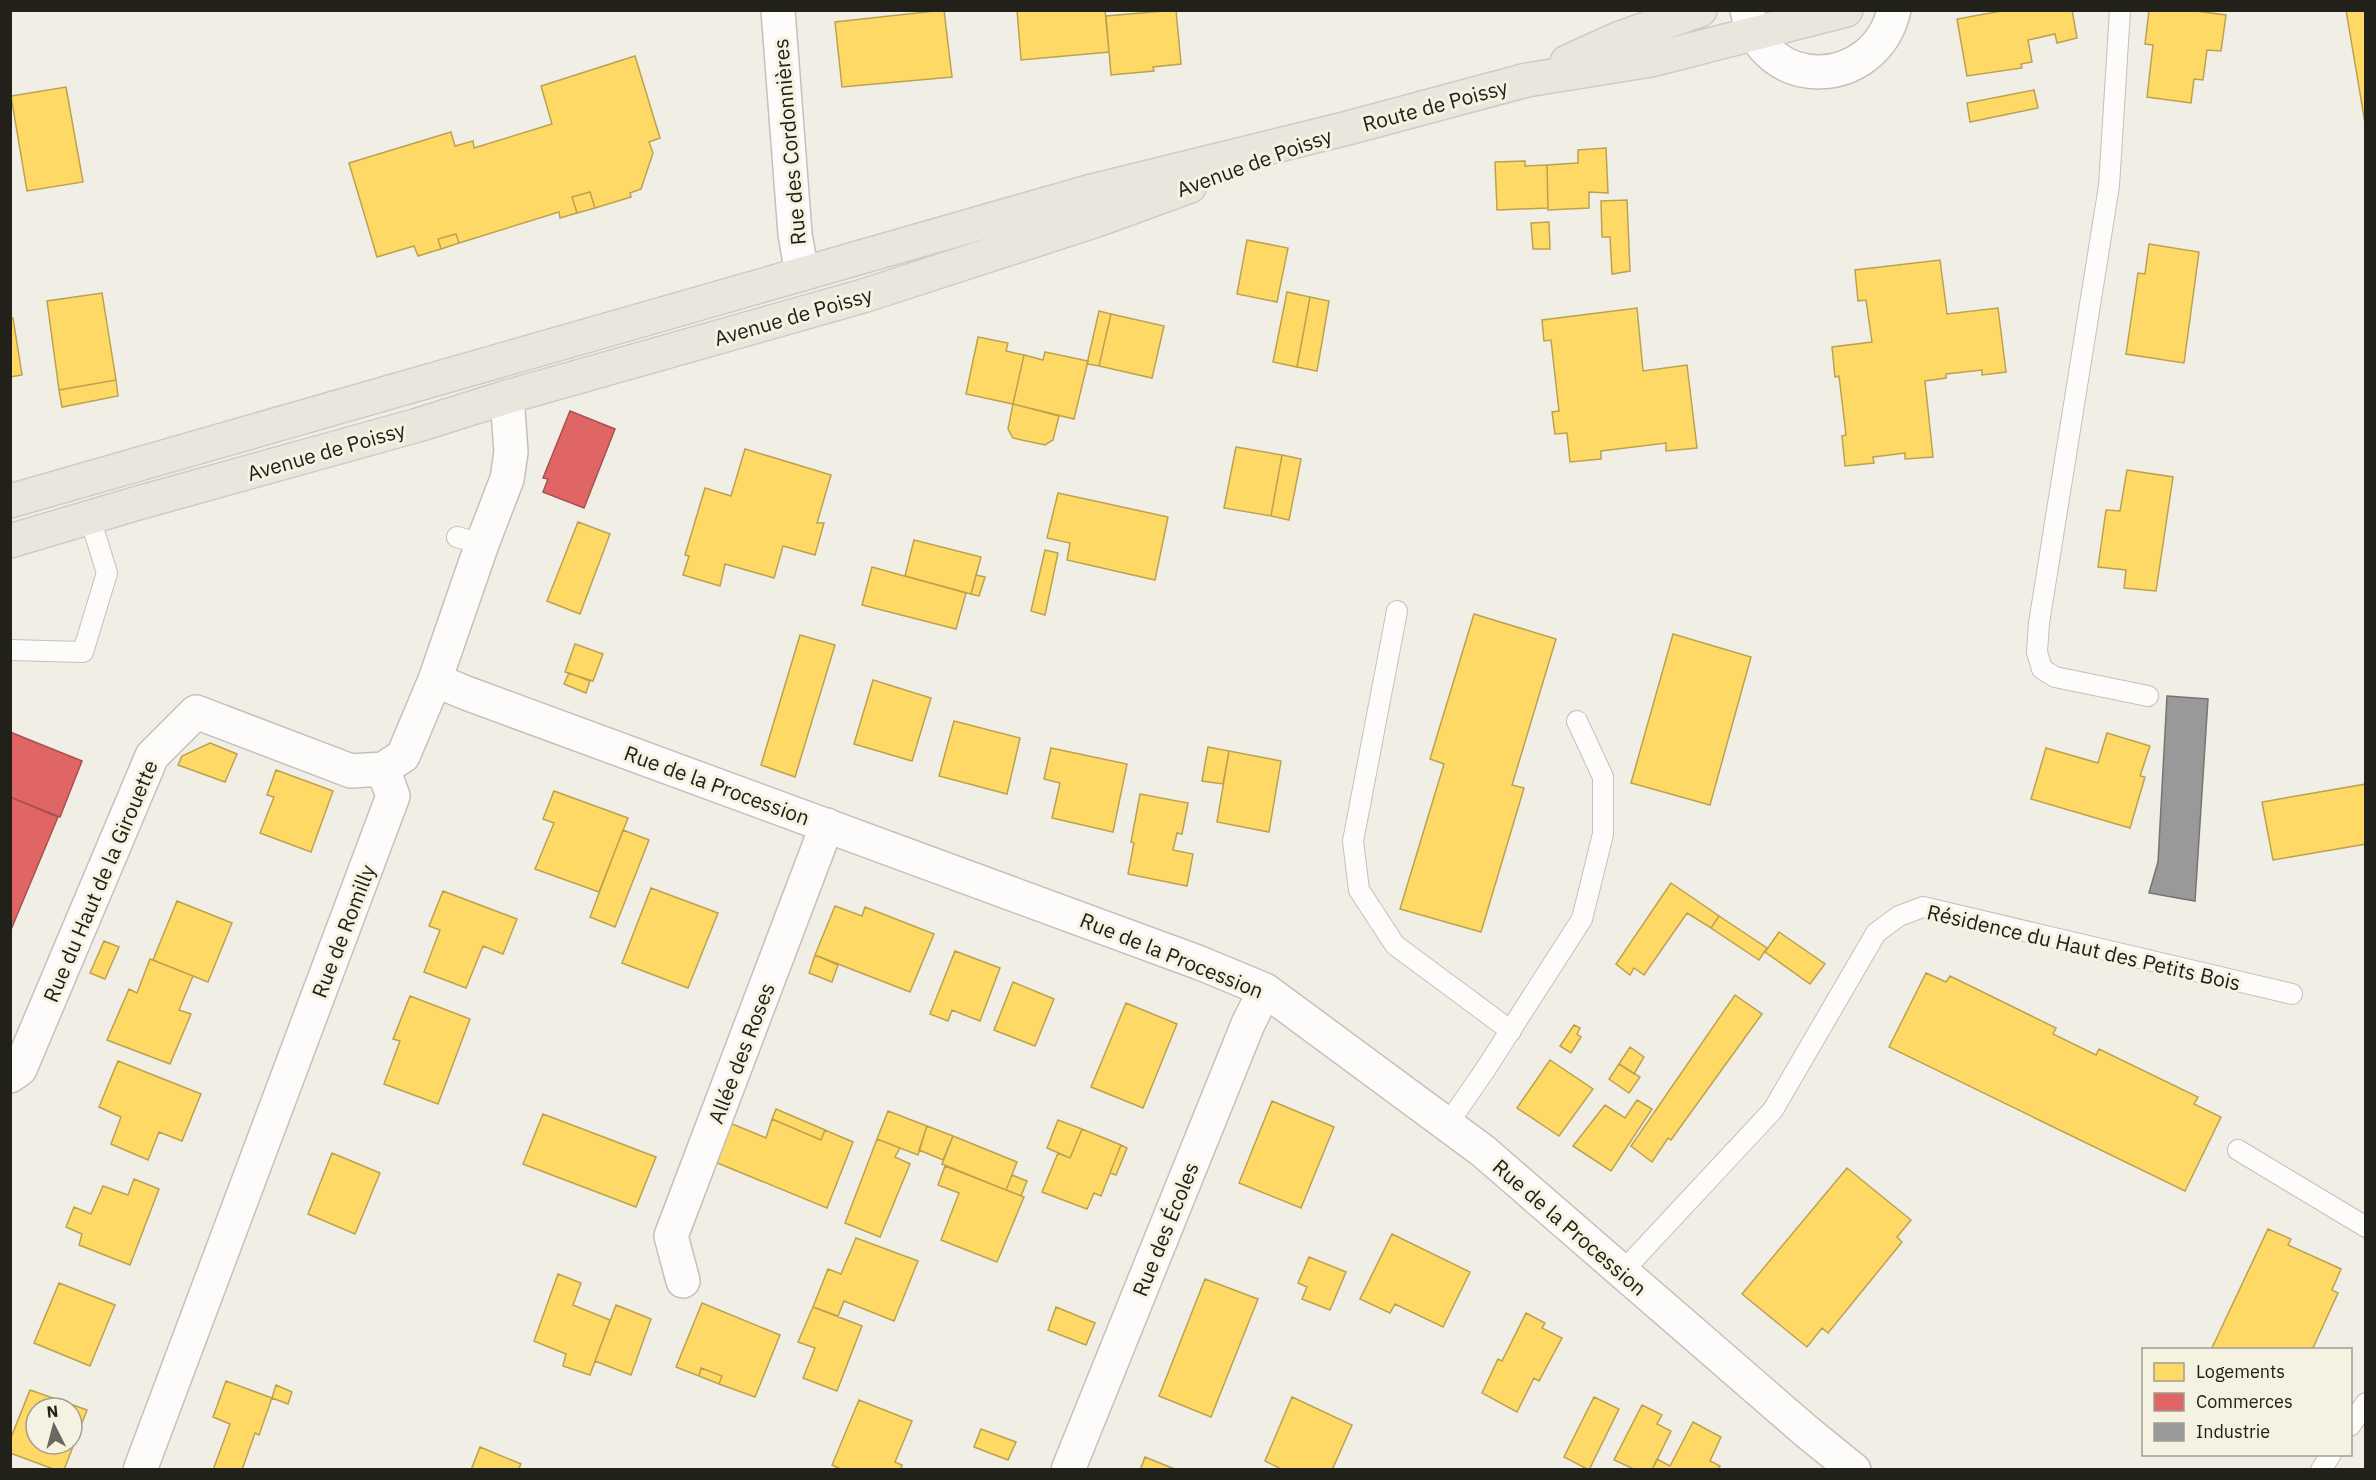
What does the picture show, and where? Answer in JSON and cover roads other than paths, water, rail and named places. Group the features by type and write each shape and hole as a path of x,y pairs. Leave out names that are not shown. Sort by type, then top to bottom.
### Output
{"main road":[{"path":"1527,80 1620,38 1700,10"},
{"path":"1527,80 1651,60 1751,22 1846,10"},
{"name":"Route de Poissy","path":"1344,129 1527,80"},
{"name":"Avenue de Poissy","path":"10,501 1088,192 1344,129"},
{"name":"Avenue de Poissy","path":"10,541 809,312 1097,220 1344,129"},
{"path":"802,274 809,312"},
{"path":"495,363 507,397"}],"street":[{"name":"Rue des Cordonnières","path":"778,10 795,234 802,274"},
{"path":"1751,22 1767,51 1787,65 1799,70 1820,73 1840,70 1859,62 1875,49 1887,32 1894,10"},
{"path":"383,769 403,756 435,680 469,541 507,479 511,452 507,397"},
{"name":"Rue de la Procession","path":"435,680 1200,963 1265,990 1483,1151 1854,1470"},
{"name":"Rue du Haut de la Girouette","path":"10,1076 20,1069 152,756 196,712 351,771 383,769"},
{"name":"Rue de Romilly","path":"140,1470 393,796 383,769"},
{"name":"Allée des Roses","path":"683,1281 671,1236 827,825"},
{"name":"Rue des Écoles","path":"1068,1470 1248,1024 1265,990"}],"lane":[{"path":"2120,10 2109,186 2038,623 2037,652 2042,669 2055,677 2148,696"},
{"path":"10,650 84,652 107,573 90,518"},
{"path":"1397,611 1353,841 1359,890 1395,945 1511,1030"},
{"path":"1447,1125 1582,919 1603,834 1603,777 1577,721"},
{"name":"Résidence du Haut des Petits Bois","path":"1622,1272 1773,1110 1876,933 1899,916 1923,907 2292,994"},
{"path":"2238,1150 2366,1227"},
{"path":"2352,1423 2366,1403"},
{"path":"2321,1470 2330,1456"}]}
